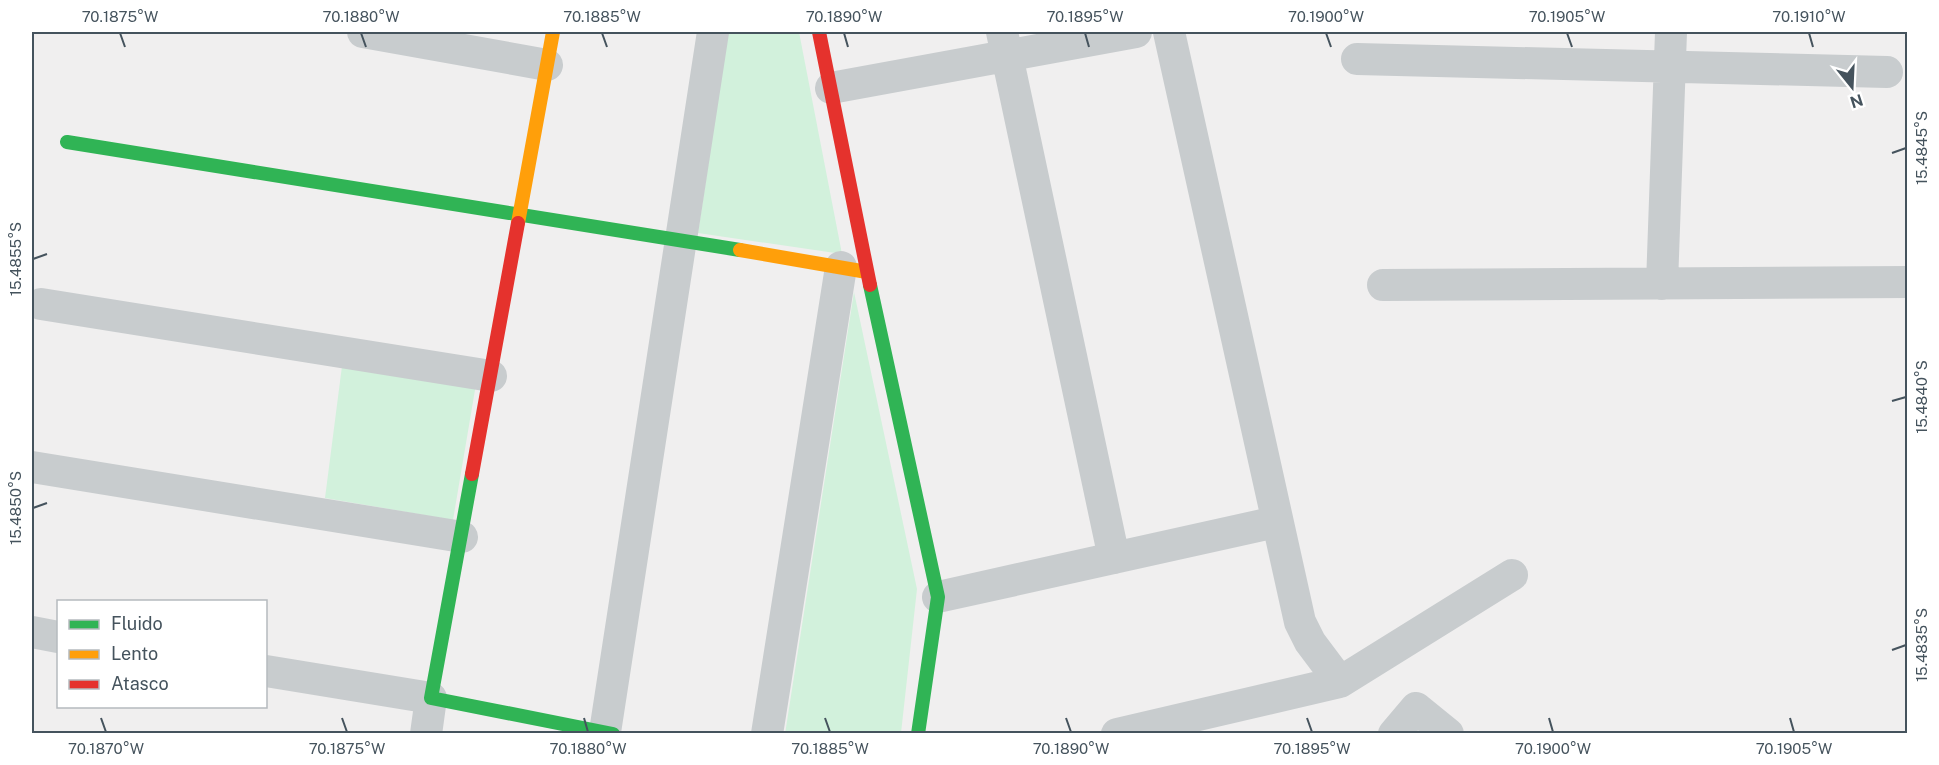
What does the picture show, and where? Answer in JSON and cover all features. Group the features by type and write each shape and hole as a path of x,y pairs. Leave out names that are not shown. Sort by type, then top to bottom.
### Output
{"street":[{"path":"363,32 547,65"},
{"path":"426,734 553,32"},
{"path":"267,670 431,698 609,733 713,32"},
{"path":"819,32 831,88 854,269 938,597 918,734"},
{"path":"831,88 1005,43 1136,32"},
{"path":"1169,32 1300,622 1310,642 1340,682"},
{"path":"1662,284 1671,32"},
{"path":"1005,43 1114,558"},
{"path":"1357,59 1887,72"},
{"path":"67,142 520,213 854,269"},
{"path":"767,734 854,269"},
{"path":"1383,285 1908,282"},
{"path":"41,304 491,376"},
{"path":"32,467 462,537"},
{"path":"938,597 1276,522"},
{"path":"1117,734 1340,682 1512,575"},
{"path":"32,632 57,637"},
{"path":"1394,734 1416,708 1448,734"},
{"path":"1198,734 1218,710"}],"green space":[{"path":"728,32 799,32 842,254 698,233"},
{"path":"854,292 917,589 901,733 785,734"},
{"path":"342,366 476,384 453,520 325,498"}],"traffic: fast":[{"path":"67,142 740,250"},
{"path":"870,285 938,597 918,734"},
{"path":"472,474 431,698 613,734"}],"traffic: slow":[{"path":"518,223 553,32"},
{"path":"740,250 867,272"}],"traffic: jam":[{"path":"819,32 870,285"},
{"path":"472,474 518,223"}]}
